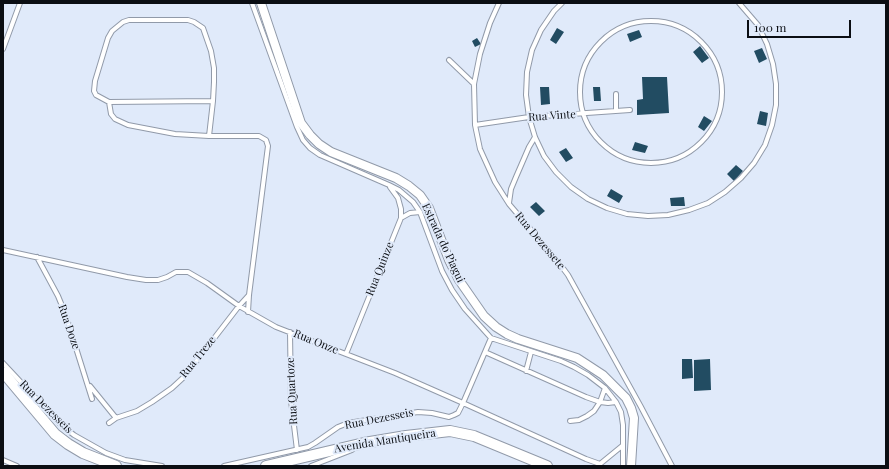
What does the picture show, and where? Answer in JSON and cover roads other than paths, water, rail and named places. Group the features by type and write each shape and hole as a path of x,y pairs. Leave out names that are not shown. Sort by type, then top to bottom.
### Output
{"street":[{"name":"Estrada do Piagui","path":"261,3 301,123 310,136 331,152 396,178 420,195 429,208 449,260 459,280 484,316 496,327 518,339 577,358 603,375 626,398 634,418 631,466"},
{"path":"3,372 55,434 83,453 116,466"},
{"name":"Avenida Mantiqueira","path":"266,466 364,443 450,431 474,436 532,463 547,466"}],"lane":[{"path":"3,49 20,3"},
{"path":"252,3 296,127 303,140 310,148 320,155 389,185 407,196 413,202 420,212 442,271 452,290 465,309 491,338 562,361 588,375 605,388 616,402 621,412 623,425 623,466"},
{"name":"Rua Dezessete","path":"499,3 490,23 480,54 474,84 475,125 484,160 495,182 509,204 568,274 641,406 672,466"},
{"path":"562,3 554,11 541,30 532,50 527,72 526,95 529,117 535,137 544,156 556,172 571,187 594,202 607,208 627,214 648,216 668,215 682,212 708,203 726,192 741,178 750,168 765,145 772,125 776,105 773,64 767,44 758,26 739,3"},
{"path":"209,136 213,102 214,68 203,28 188,20 145,20 123,22 112,31 108,38 94,87 96,95 109,102 213,102"},
{"path":"648,20 667,22 684,28 700,39 712,53 720,70 723,89 722,107 716,125 705,140 690,152 674,160 655,164 636,162 618,156 603,145 591,130 583,114 580,95 581,76 588,59 598,43 612,31 630,24 648,20"},
{"path":"449,60 474,84"},
{"path":"616,94 616,110"},
{"path":"109,102 111,114 115,119 128,125 169,133 209,136 259,136 268,142 248,312"},
{"name":"Rua Vinte","path":"475,125 529,117 630,110"},
{"path":"509,204 511,190 516,177 535,137"},
{"path":"389,185 398,198 401,209 401,218 410,213 420,212"},
{"name":"Rua Quinze","path":"346,354 401,218"},
{"name":"Rua Onze","path":"3,250 146,280 158,280 176,272 188,272 207,282 248,312 276,327 463,402 601,465 622,446"},
{"name":"Rua Doze","path":"37,257 63,308 88,382 92,399"},
{"name":"Rua Treze","path":"109,423 116,418 137,411 172,388 185,376 249,295"},
{"name":"Rua Quartoze","path":"290,332 292,401 297,450"},
{"name":"Rua Dezesseis","path":"224,466 297,450 315,443 334,430 348,423 418,412 432,412 449,417 458,413 491,338"},
{"path":"485,352 600,402 616,402"},
{"path":"526,371 531,352"},
{"name":"Rua Dezesseis","path":"3,363 61,425 74,435 106,453 125,460 162,466"},
{"path":"88,382 116,418"},
{"path":"570,421 579,420 588,416 594,411 600,402 605,388"},
{"path":"310,466 339,456 364,443"},
{"path":"3,460 17,466"}]}
